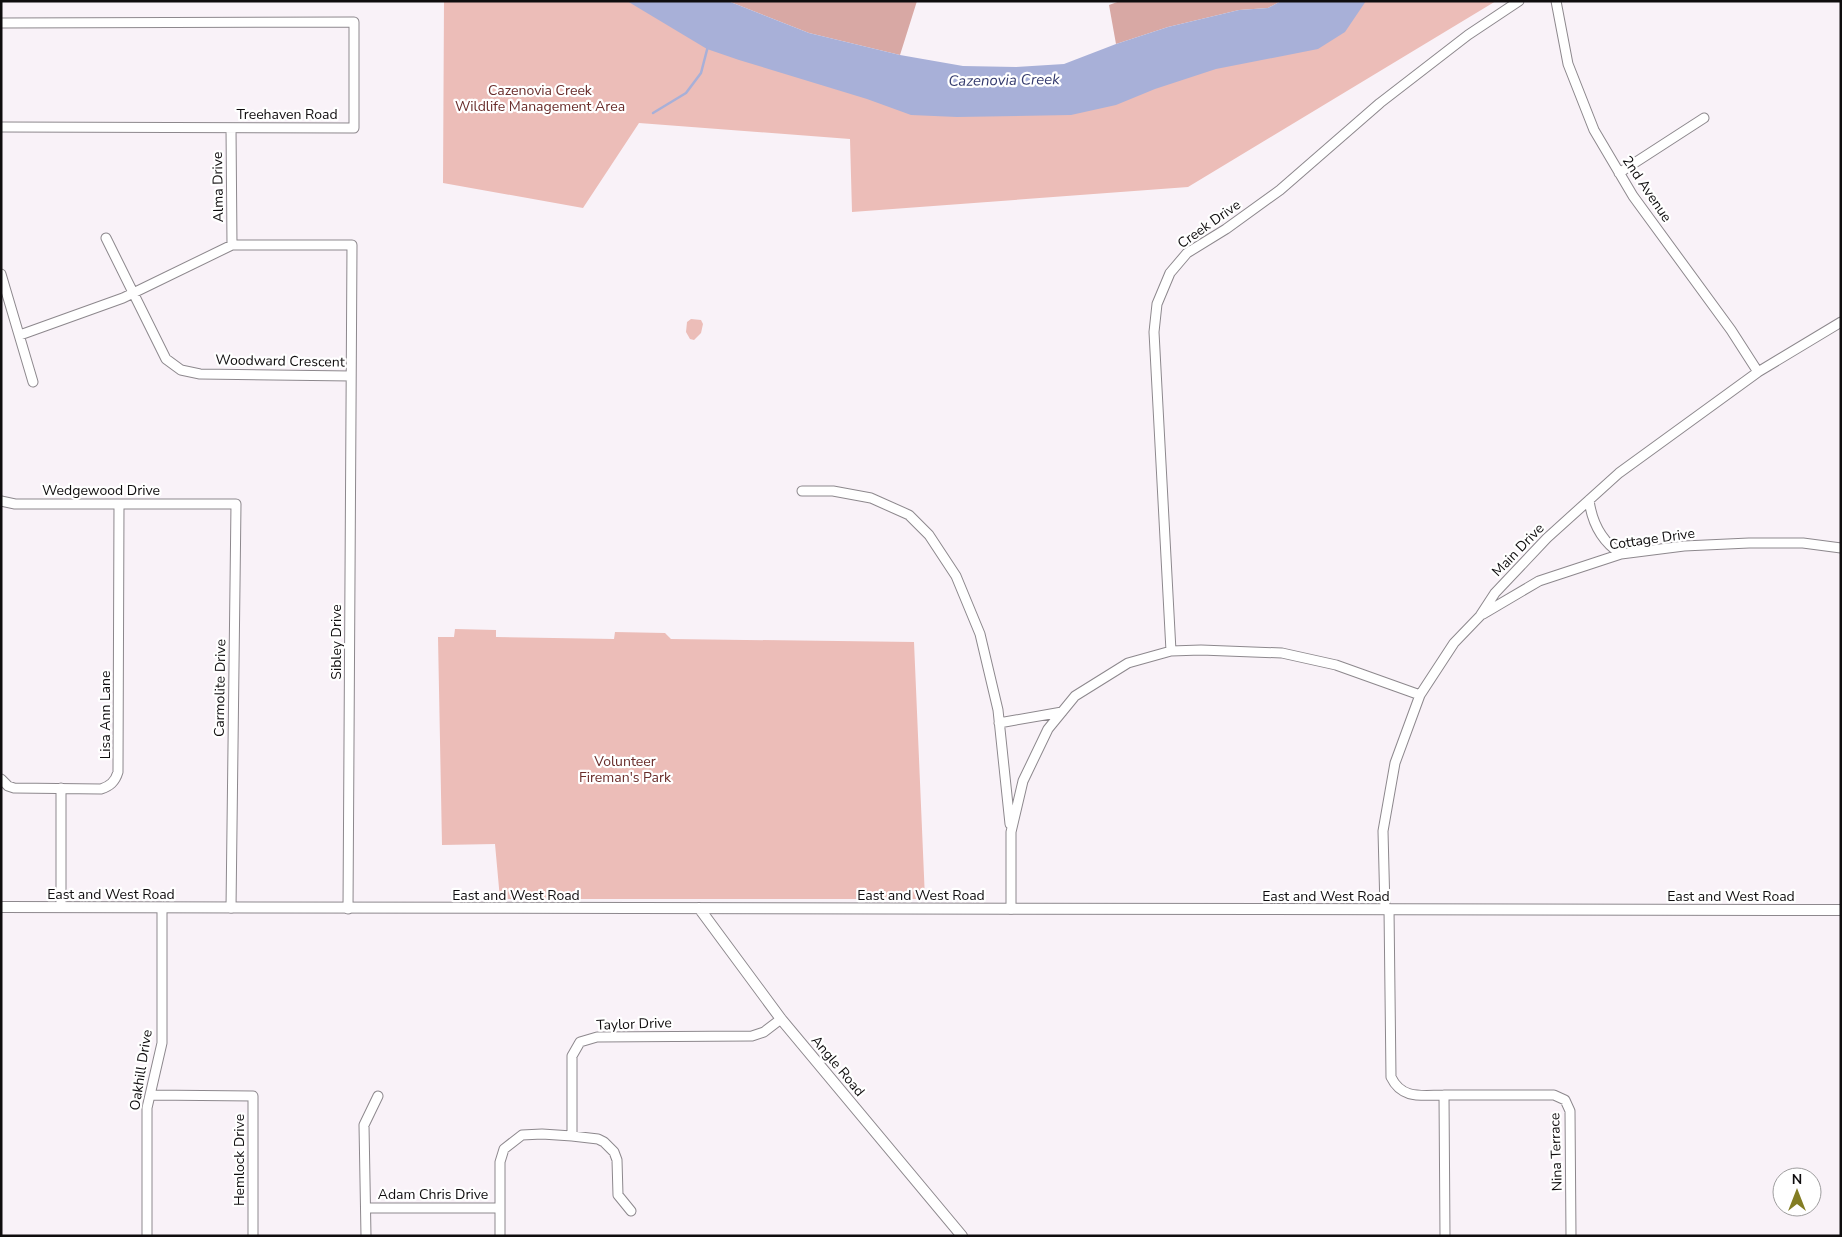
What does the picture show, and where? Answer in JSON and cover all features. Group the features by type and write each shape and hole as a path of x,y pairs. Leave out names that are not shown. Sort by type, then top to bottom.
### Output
{"street":[{"name":"Creek Drive","path":"1171,651 1154,332 1157,304 1170,273 1187,253 1226,229 1280,190 1380,103 1468,34 1519,1"},
{"name":"2nd Avenue","path":"1556,1 1568,64 1594,130 1633,196 1731,330 1758,372"},
{"name":"Treehaven Road","path":"1,23 354,22 354,128 1,127"},
{"path":"1619,173 1704,118"},
{"name":"Alma Drive","path":"231,128 232,245"},
{"path":"106,238 133,293"},
{"name":"Woodward Crescent","path":"20,335 133,293 232,245 352,245 351,376 200,374 181,370 166,359 133,293"},
{"path":"1,274 33,382"},
{"name":"Main Drive","path":"1387,909 1383,831 1395,763 1420,695 1454,643 1480,616 1495,593 1547,538 1619,473 1758,372 1841,322"},
{"name":"Sibley Drive","path":"348,908 351,376"},
{"path":"802,491 833,492 871,498 909,515 929,535 956,576 980,634 998,710 1011,832 1011,909"},
{"path":"1589,500 1590,511 1597,530 1603,540 1621,554"},
{"name":"Wedgewood Drive","path":"1,501 15,504 200,504"},
{"name":"Lisa Ann Lane","path":"61,788 108,787 113,783 118,772 119,504"},
{"name":"Carmolite Drive","path":"200,504 236,504 231,908"},
{"name":"Cottage Drive","path":"1480,616 1539,581 1621,554 1684,546 1749,543 1803,543 1841,548"},
{"path":"1011,832 1023,781 1048,729 1075,696 1128,663 1171,651 1201,650 1282,653 1336,665 1420,695"},
{"path":"999,723 1062,712"},
{"path":"1,779 8,786 14,788 61,788 61,907"},
{"name":"East and West Road","path":"1,907 1841,910"},
{"name":"Oakhill Drive","path":"147,1236 147,1108 162,1043 162,908"},
{"name":"Angle Road","path":"699,908 781,1018 962,1236"},
{"name":"Nina Terrace","path":"1387,909 1391,1077 1395,1084 1405,1093 1412,1095 1554,1095 1565,1100 1570,1111 1571,1236"},
{"name":"Taylor Drive","path":"572,1136 572,1056 580,1042 597,1037 752,1036 764,1032 781,1018"},
{"name":"Hemlock Drive","path":"150,1095 253,1096 253,1236"},
{"path":"1444,1095 1445,1236"},
{"path":"366,1236 364,1124 378,1096"},
{"path":"500,1236 500,1162 504,1149 522,1136 542,1134 572,1136 598,1139 610,1146 617,1160 618,1195 631,1211"},
{"name":"Adam Chris Drive","path":"366,1208 499,1208"}],"green space":[{"name":"Cazenovia Creek Wildlife Management Area","path":"444,1 665,1 1021,99 1326,1 1496,1 1188,187 852,212 850,139 639,123 583,208 443,183"},
{"path":"691,319 701,320 703,324 701,333 694,340 690,339 686,332 687,322"},
{"name":"Volunteer Fireman's Park","path":"455,629 496,630 496,637 614,639 615,632 665,633 671,639 914,642 925,899 500,899 495,844 442,845 438,637 454,637"}],"shaded area":[{"path":"728,1 917,1 900,55 809,33"},
{"path":"1120,1 1281,1 1268,8 1239,10 1168,27 1116,44 1109,5"}],"water":[{"name":"Cazenovia Creek","path":"627,1 728,1 809,33 900,55 963,66 1016,67 1064,64 1168,27 1239,10 1268,8 1281,1 1366,1 1345,32 1318,49 1216,69 1155,89 1116,105 1071,115 957,117 911,115 867,99 707,49"}],"waterway":[{"path":"653,113 686,93 701,73 708,46"}]}
